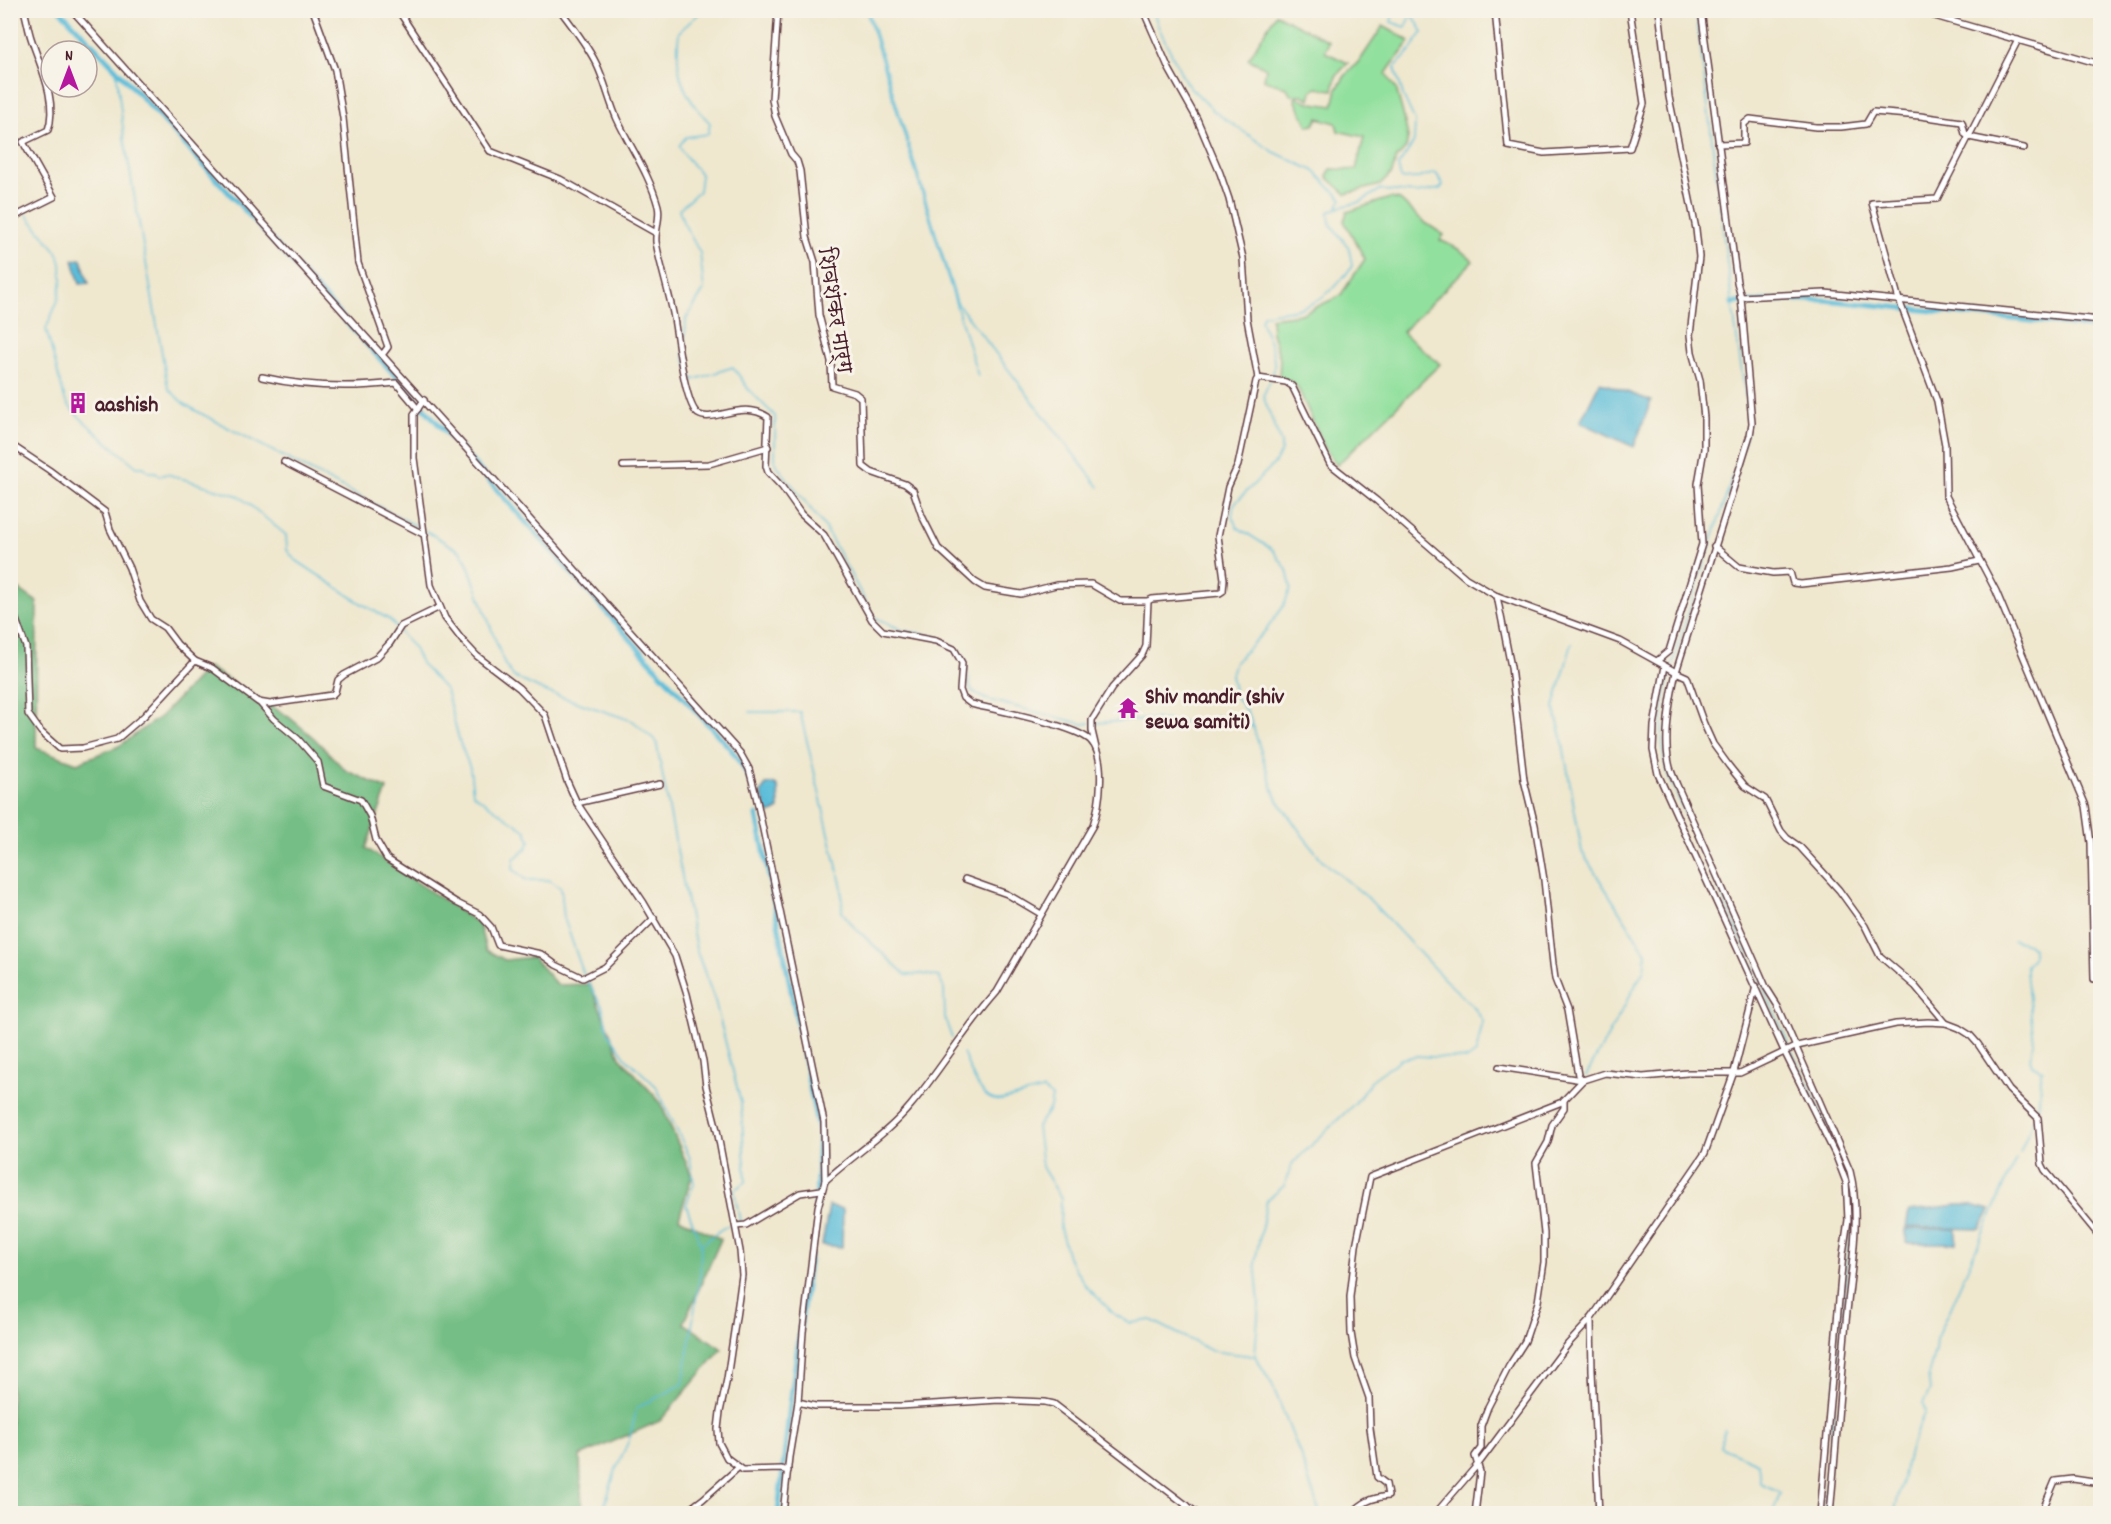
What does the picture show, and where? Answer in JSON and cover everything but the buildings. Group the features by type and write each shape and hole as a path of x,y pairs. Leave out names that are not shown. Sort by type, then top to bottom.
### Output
{"street":[{"path":"10,219 54,197 23,142 48,130 51,123 46,81 24,10"},
{"path":"72,10 382,355 421,405 740,753 749,769 756,796 822,1106 825,1181"},
{"path":"313,10 335,70 343,118 358,263 388,347 382,355"},
{"path":"398,10 490,151 560,179 656,233"},
{"path":"560,10 596,62 617,120 648,176 658,207 656,242 675,325 685,383 693,408 704,416 715,416 734,410 762,412 768,417 766,466 768,472 801,514 824,535 872,620 883,631 936,642 954,649 962,663 960,690 963,698 971,704 1071,729 1090,740 1097,752"},
{"name":"शिवशंकर मार्ग","path":"778,10 772,99 775,116 800,171 807,237 815,262 819,315 831,361 832,386 855,393 861,398 863,466 871,472 905,484 913,490 922,516 938,548 985,588 1021,594 1056,585 1091,584 1120,601 1148,601"},
{"path":"1143,10 1169,69 1197,119 1229,199 1243,258 1247,319 1261,379"},
{"path":"1495,10 1508,146 1544,153 1630,148 1644,104 1630,10"},
{"path":"1657,661 1669,651 1702,544 1698,484 1704,449 1700,380 1690,335 1698,265 1696,229 1669,97 1659,10"},
{"path":"1701,10 1740,297 1752,423 1714,546 1671,669 1654,726 1653,750 1658,774 1846,1182 1848,1220 1820,1514"},
{"path":"1914,10 2100,64"},
{"path":"2018,40 1937,199 1872,202 1899,300 1937,401 1945,446 1946,496 1996,591 2086,806 2091,843 2094,979"},
{"path":"1718,144 1744,143 1744,124 1750,119 1816,127 1841,127 1866,123 1873,112 1962,122 1965,134 1969,137 2024,148"},
{"path":"1740,297 1811,293 2100,320"},
{"path":"262,377 297,382 365,386 396,383 421,405"},
{"path":"783,1514 798,1402 803,1332 821,1190 825,1181 847,1160 892,1125 910,1106 996,992 1093,825 1098,810 1100,782 1092,720 1112,688 1142,655 1146,646 1148,601 1223,591 1224,579 1218,536 1228,487 1238,465 1256,381 1261,379 1286,382 1293,386 1330,464 1377,501 1466,579 1497,596 1620,641 1688,677 1713,744 1744,786 1765,799 1781,831 1800,847 1839,890 1865,927 1880,956 1915,986 1946,1023"},
{"path":"421,405 414,414 414,458 431,585 440,607 462,640 477,656 519,687 545,715 567,781 577,803 654,918 675,956 687,994 703,1061 706,1086 736,1226 742,1275 718,1430 719,1443 727,1458 743,1470 781,1468 788,1471"},
{"path":"10,444 105,512 110,529 151,619 165,628 177,644 195,661 212,668 258,702 298,739 318,762 323,786 361,800 370,816 376,840 387,859 478,914 491,927 498,945 541,954 556,965 583,978 604,967 654,918"},
{"path":"623,465 709,464 768,447"},
{"path":"284,462 424,531"},
{"path":"1714,546 1739,567 1773,573 1790,572 1793,583 1800,584 1952,567 1979,561"},
{"path":"1497,596 1511,667 1524,780 1535,825 1544,880 1554,971 1567,1010 1578,1075 1583,1080"},
{"path":"10,603 26,647 28,714 41,732 60,749 83,748 117,739 144,716 195,661"},
{"path":"258,702 270,704 332,695 344,675 376,658 390,643 399,628 440,607"},
{"path":"1671,669 1666,741 1669,765 1766,987 1797,1046 1850,1172 1855,1201 1831,1513"},
{"path":"577,803 660,784"},
{"path":"965,879 1007,894 1041,914"},
{"path":"1435,1514 1479,1463 1568,1344 1591,1319 1705,1153 1734,1072 1756,987"},
{"path":"1499,1067 1583,1080 1605,1073 1643,1077 1745,1071 1797,1046 1896,1024 1946,1023 1970,1035 2009,1090 2038,1118 2042,1164 2045,1170 2100,1237"},
{"path":"1350,1514 1371,1498 1388,1496 1386,1484 1377,1477 1370,1428 1369,1398 1355,1358 1351,1333 1350,1297 1356,1246 1370,1177 1564,1100 1583,1080"},
{"path":"1475,1514 1480,1472 1475,1455 1481,1448 1481,1426 1509,1366 1525,1341 1538,1302 1544,1262 1544,1233 1536,1163 1548,1142 1552,1125 1564,1108 1564,1100"},
{"path":"736,1226 746,1226 800,1193 821,1190"},
{"path":"1591,1319 1599,1514"},
{"path":"798,1402 815,1406 900,1406 999,1400 1054,1404 1198,1514"},
{"path":"683,1514 739,1467"},
{"path":"2041,1514 2055,1481 2073,1479 2100,1483"},
{"path":"1181,1514 1187,1505"}],"green space":[{"path":"1276,14 1329,41 1325,52 1348,63 1336,76 1333,90 1317,88 1312,90 1310,99 1302,95 1291,95 1287,88 1264,80 1266,68 1248,59"},
{"path":"1383,26 1410,41 1386,74 1396,88 1408,137 1406,148 1396,159 1392,173 1380,185 1346,194 1327,177 1331,169 1356,170 1364,137 1338,131 1336,123 1318,118 1314,125 1308,126 1295,99 1296,97 1312,103 1333,106 1337,89 1345,76 1361,59"},
{"path":"1390,198 1400,200 1424,222 1444,235 1440,240 1460,250 1473,261 1402,332 1440,364 1337,465 1326,450 1298,388 1291,381 1279,380 1280,358 1272,333 1271,318 1301,314 1340,296 1365,259 1344,221 1347,212"},
{"path":"10,583 37,602 36,748 77,763 119,746 161,716 208,667 289,717 314,738 345,770 387,789 366,848 479,924 486,950 505,960 533,957 557,985 590,984 620,1057 660,1102 692,1176 679,1218 721,1239 684,1323 722,1349 660,1421 580,1456 582,1513 11,1513"}],"water":[{"path":"81,259 89,283 80,284 73,260"},
{"path":"1600,382 1651,401 1634,447 1580,422"},
{"path":"773,784 778,787 779,809 770,814 767,812 761,792 766,785"},
{"path":"1972,1205 1990,1210 1980,1229 1906,1227 1909,1211"},
{"path":"829,1206 843,1209 842,1247 822,1245"},
{"path":"1906,1229 1956,1229 1956,1243 1906,1243"}],"waterway":[{"path":"60,10 392,372 730,748 751,782"},
{"path":"703,10 679,32 678,46 682,82 693,103 710,123 708,134 686,137 679,146 701,175 699,191 679,209 683,222 700,253 704,290 686,319 684,356 693,380 733,367 749,390 775,416 775,463 824,526 874,617 902,630 933,636 953,646"},
{"path":"866,10 978,376"},
{"path":"868,10 957,303 1099,487"},
{"path":"1153,10 1158,26 1186,83 1215,112 1272,151 1314,171 1342,199 1338,206"},
{"path":"1272,377 1273,355 1261,321 1263,315 1296,309 1316,301 1336,286 1352,266 1349,248 1330,223 1329,212 1360,202 1380,190 1417,193 1440,189 1443,185 1436,173 1418,178 1401,179 1398,166 1414,142 1415,121 1403,95 1395,67 1407,55 1423,32 1412,14 1406,27 1391,22 1394,10"},
{"path":"1672,666 1746,436 1748,415 1696,10"},
{"path":"116,69 124,137 168,388 183,403 200,413 422,529"},
{"path":"27,215 58,253 61,264 62,279 58,300 46,329 65,400 73,411 137,467 144,467 149,472 156,472 159,476 167,474 239,496 286,535 287,550 294,559 390,620 414,649 422,665 446,690 460,743 470,768 473,794 526,831 530,841 526,849 514,859 513,869 526,880 549,880 561,888 564,918 584,975"},
{"path":"1732,303 1825,300 2100,328"},
{"path":"1270,381 1263,396 1281,443 1281,451 1275,463 1234,504 1232,516 1237,527 1273,550 1287,570 1291,588 1283,607 1266,630 1235,662 1231,675 1235,695 1250,717 1275,796 1303,836 1323,861 1367,897 1445,980 1474,1007 1483,1021 1476,1053 1468,1059 1417,1056 1401,1059 1373,1079 1355,1103 1292,1164 1284,1186 1267,1200 1255,1262 1259,1303 1255,1356 1272,1384 1300,1454 1320,1514"},
{"path":"426,531 460,551 467,562 505,665 514,677 544,691 633,721 656,741 696,949 715,1001 741,1103 746,1182 734,1190 740,1221 737,1222"},
{"path":"1572,643 1554,707 1561,733 1582,852 1646,953 1644,970 1586,1076"},
{"path":"958,652 964,658 971,690 985,699 1083,724 1090,723"},
{"path":"1671,671 1662,722 1667,774 1790,1047"},
{"path":"750,712 800,712 842,888 842,912 855,928 906,975 923,974 939,977 944,989 945,1019 952,1038"},
{"path":"1095,723 1154,719 1200,724 1216,716 1254,727"},
{"path":"757,815 819,1134 816,1207"},
{"path":"2013,940 2028,944 2033,949 2033,958 2026,965 2034,1043 2030,1058 2032,1065 2043,1071 2036,1114"},
{"path":"586,979 602,1006 608,1032 626,1058 656,1086 690,1158 694,1184 686,1205 701,1245 700,1275 683,1384 637,1408 629,1440 616,1469 602,1514"},
{"path":"1792,1051 1830,1131"},
{"path":"963,1053 977,1084 988,1097 994,1100 1043,1090 1052,1097 1050,1108 1037,1127 1042,1167 1061,1198 1060,1228 1068,1257 1085,1285 1114,1314 1130,1323 1151,1320 1212,1351 1253,1356"},
{"path":"2020,1153 2034,1118"},
{"path":"1894,1514 1909,1451 1925,1411 1923,1404 1930,1390 1928,1376 1936,1339 2016,1159"},
{"path":"1845,1165 1848,1175"},
{"path":"1824,1514 1852,1209"},
{"path":"702,1244 723,1228 733,1224"},
{"path":"778,1514 810,1255"},
{"path":"1724,1430 1720,1447 1758,1463 1760,1483 1780,1492 1773,1514"}],"place":[{"name":"aashish","path":"78,403"},
{"name":"Shiv mandir (shiv sewa samiti)","path":"1128,708"}]}
